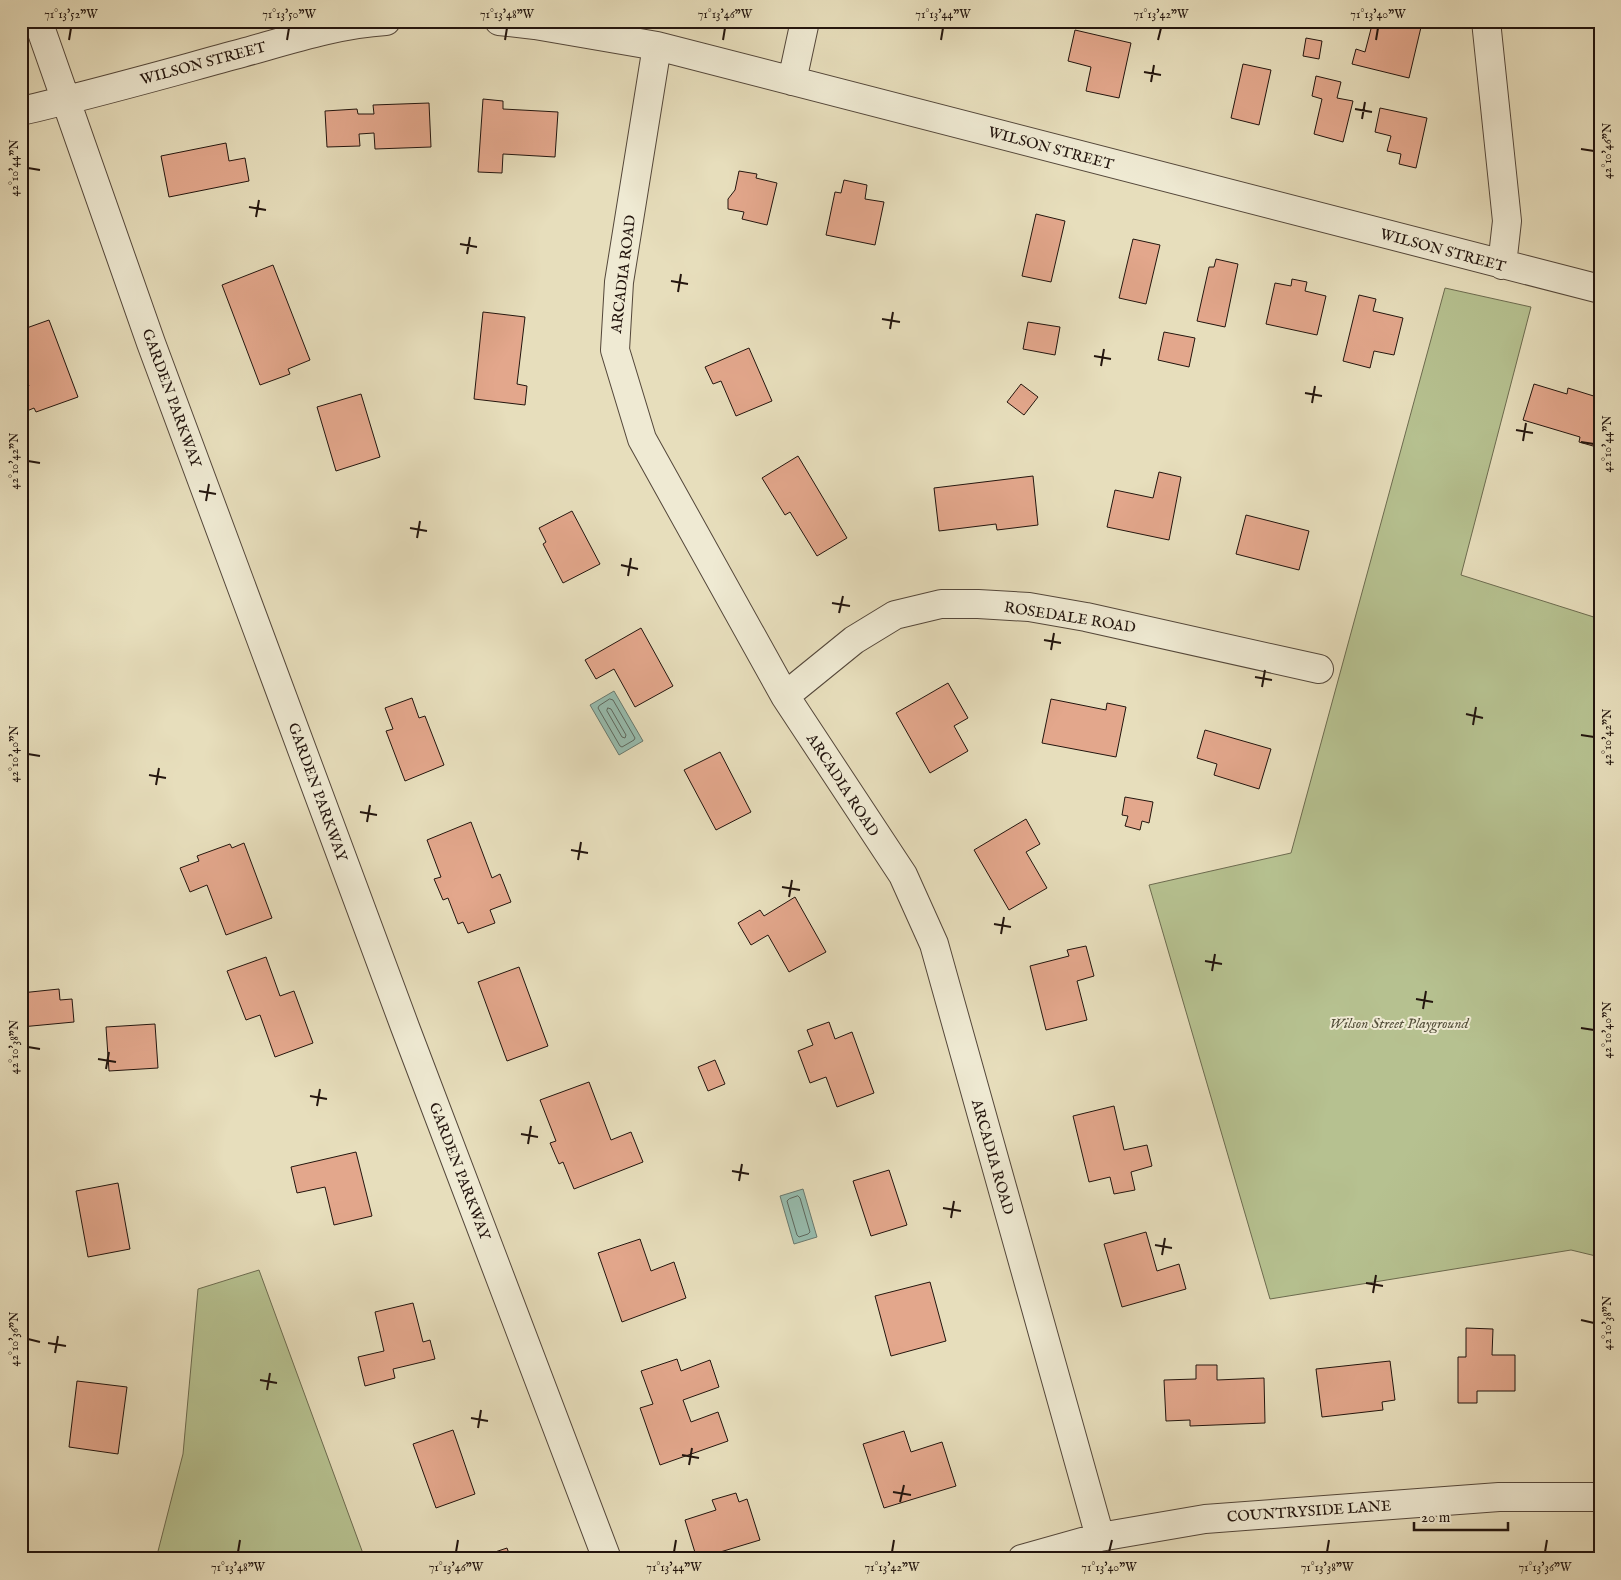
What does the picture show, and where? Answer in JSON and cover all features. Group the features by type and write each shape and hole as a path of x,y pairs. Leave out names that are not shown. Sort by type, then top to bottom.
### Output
{"street":[{"name":"GARDEN PARKWAY","path":"38,21 154,352 402,1018 607,1559"},
{"name":"WILSON STREET","path":"21,111 314,33 364,23 386,21"},
{"name":"WILSON STREET","path":"499,21 535,25 657,46 1600,289"},
{"path":"792,81 805,21"},
{"path":"1486,21 1507,221 1502,265"},
{"name":"ARCADIA ROAD","path":"657,46 619,282 615,350 642,439 785,696 903,875 934,944 1100,1537"},
{"name":"ROSEDALE ROAD","path":"785,696 854,640 887,620 896,615 941,604 1029,607 1086,616 1318,669"},
{"name":"COUNTRYSIDE LANE","path":"1022,1559 1100,1537 1205,1519 1499,1497 1600,1497"}],"green space":[{"name":"Wilson Street Playground","path":"1445,288 1531,307 1461,575 1600,619 1600,1257 1571,1250 1270,1299 1149,885 1291,853"},
{"path":"259,1270 365,1559 156,1559 183,1454 198,1289"}],"water":[{"path":"614,691 643,741 619,755 590,705"},
{"path":"803,1189 817,1237 794,1244 780,1196"}],"building":[{"path":"1373,21 1414,21 1422,23 1409,78 1352,64 1356,49 1365,52"},
{"path":"1075,30 1131,43 1119,98 1086,91 1091,67 1068,61"},
{"path":"1306,38 1322,41 1319,59 1303,56"},
{"path":"1243,64 1271,70 1259,125 1231,118"},
{"path":"1316,76 1341,82 1337,98 1353,101 1343,142 1314,134 1322,99 1312,96"},
{"path":"483,99 503,101 503,109 558,112 555,157 503,154 502,173 478,172"},
{"path":"429,103 431,147 375,149 374,133 359,134 360,146 327,147 325,111 357,109 358,114 374,114 373,105"},
{"path":"1380,108 1427,118 1416,168 1399,164 1401,154 1387,151 1391,136 1375,132"},
{"path":"226,143 229,161 245,158 249,181 169,197 161,156"},
{"path":"739,171 757,174 756,178 777,183 767,225 742,219 744,212 728,209 728,199 735,190"},
{"path":"844,180 867,185 865,199 884,202 875,245 826,235 835,192 841,193"},
{"path":"1600,185 1600,206 1595,205"},
{"path":"1036,214 1065,221 1051,282 1022,276"},
{"path":"1133,239 1160,245 1146,304 1119,298"},
{"path":"1216,259 1238,264 1225,327 1197,321 1209,267 1214,267"},
{"path":"273,265 310,360 288,369 290,374 260,385 222,285"},
{"path":"1292,279 1307,282 1305,291 1326,296 1317,335 1266,324 1275,283 1291,286"},
{"path":"1359,295 1376,299 1373,311 1403,318 1394,355 1374,351 1370,368 1343,361"},
{"path":"483,312 525,317 517,384 527,386 525,405 474,399"},
{"path":"49,320 78,397 36,412 34,408 22,413 21,389 29,386 21,367 21,330"},
{"path":"1028,322 1060,327 1055,355 1023,349"},
{"path":"1164,332 1195,338 1189,367 1158,360"},
{"path":"749,348 772,401 736,416 721,381 713,384 705,367"},
{"path":"1021,384 1038,397 1024,415 1007,402"},
{"path":"1534,384 1567,394 1568,388 1600,398 1600,448 1579,442 1580,437 1523,420"},
{"path":"361,394 380,457 336,471 317,407"},
{"path":"798,456 847,538 817,556 790,512 785,515 762,478"},
{"path":"1159,472 1181,477 1169,540 1107,527 1115,490 1153,498"},
{"path":"1033,476 1038,525 997,530 996,524 939,531 934,488"},
{"path":"572,511 600,564 563,583 543,544 546,542 539,528"},
{"path":"1246,515 1309,531 1299,570 1236,554"},
{"path":"641,628 673,686 635,707 614,669 596,679 585,660"},
{"path":"948,683 968,718 954,726 968,751 930,773 896,713"},
{"path":"412,698 419,718 425,716 444,765 405,781 386,731 393,729 385,708"},
{"path":"1051,699 1106,710 1107,703 1126,707 1116,757 1042,743"},
{"path":"1205,730 1271,749 1259,789 1214,775 1217,764 1197,758"},
{"path":"720,752 751,812 716,830 684,770"},
{"path":"1125,797 1153,802 1149,823 1142,821 1140,830 1125,826 1128,816 1122,815"},
{"path":"1026,819 1040,844 1026,852 1047,888 1009,910 974,850"},
{"path":"471,822 492,878 500,874 511,902 490,910 495,923 468,933 463,922 458,924 448,898 443,900 434,879 441,877 427,840"},
{"path":"244,843 272,918 226,935 207,885 190,892 180,868 199,861 197,856 230,844 232,848"},
{"path":"795,897 826,952 789,972 768,935 751,945 738,923 760,910 764,916"},
{"path":"1086,946 1094,976 1077,981 1087,1020 1046,1030 1030,966 1069,956 1067,950"},
{"path":"266,957 280,996 294,991 313,1043 275,1057 260,1015 246,1020 227,971"},
{"path":"519,967 548,1046 507,1061 478,982"},
{"path":"59,989 60,1000 72,999 74,1022 21,1027 21,993"},
{"path":"829,1022 835,1039 852,1032 874,1093 837,1107 826,1077 810,1083 798,1051 813,1045 807,1030"},
{"path":"155,1024 158,1068 109,1071 106,1027"},
{"path":"715,1060 725,1084 708,1091 698,1067"},
{"path":"589,1082 611,1140 631,1132 643,1162 574,1189 563,1162 559,1164 550,1143 556,1141 540,1100"},
{"path":"1114,1106 1124,1150 1147,1145 1152,1166 1131,1172 1135,1190 1114,1194 1110,1177 1089,1182 1073,1116"},
{"path":"356,1152 372,1216 334,1225 325,1187 297,1193 291,1167"},
{"path":"889,1170 907,1225 871,1236 853,1181"},
{"path":"118,1183 130,1249 88,1257 76,1191"},
{"path":"1146,1232 1157,1271 1179,1264 1186,1289 1122,1307 1104,1244"},
{"path":"640,1239 651,1271 674,1262 686,1298 622,1322 598,1253"},
{"path":"930,1282 946,1341 891,1356 875,1296"},
{"path":"413,1303 423,1342 430,1340 435,1359 393,1369 395,1378 365,1386 358,1357 384,1351 375,1312"},
{"path":"1466,1328 1493,1329 1492,1355 1515,1355 1515,1391 1477,1391 1477,1403 1458,1403 1458,1357 1466,1357"},
{"path":"677,1359 681,1371 710,1360 719,1387 683,1400 691,1422 718,1412 728,1441 660,1465 640,1408 653,1404 641,1371"},
{"path":"1390,1361 1395,1400 1382,1402 1383,1410 1322,1417 1316,1369"},
{"path":"1196,1365 1217,1365 1217,1380 1264,1378 1265,1423 1190,1426 1190,1420 1166,1421 1164,1380 1196,1379"},
{"path":"77,1381 127,1387 118,1454 69,1447"},
{"path":"453,1430 475,1494 436,1508 413,1444"},
{"path":"904,1431 911,1452 942,1442 956,1486 884,1508 863,1444"},
{"path":"736,1493 739,1502 747,1499 760,1540 697,1559 685,1520 716,1510 712,1500"},
{"path":"507,1548 511,1559 474,1559"}]}
